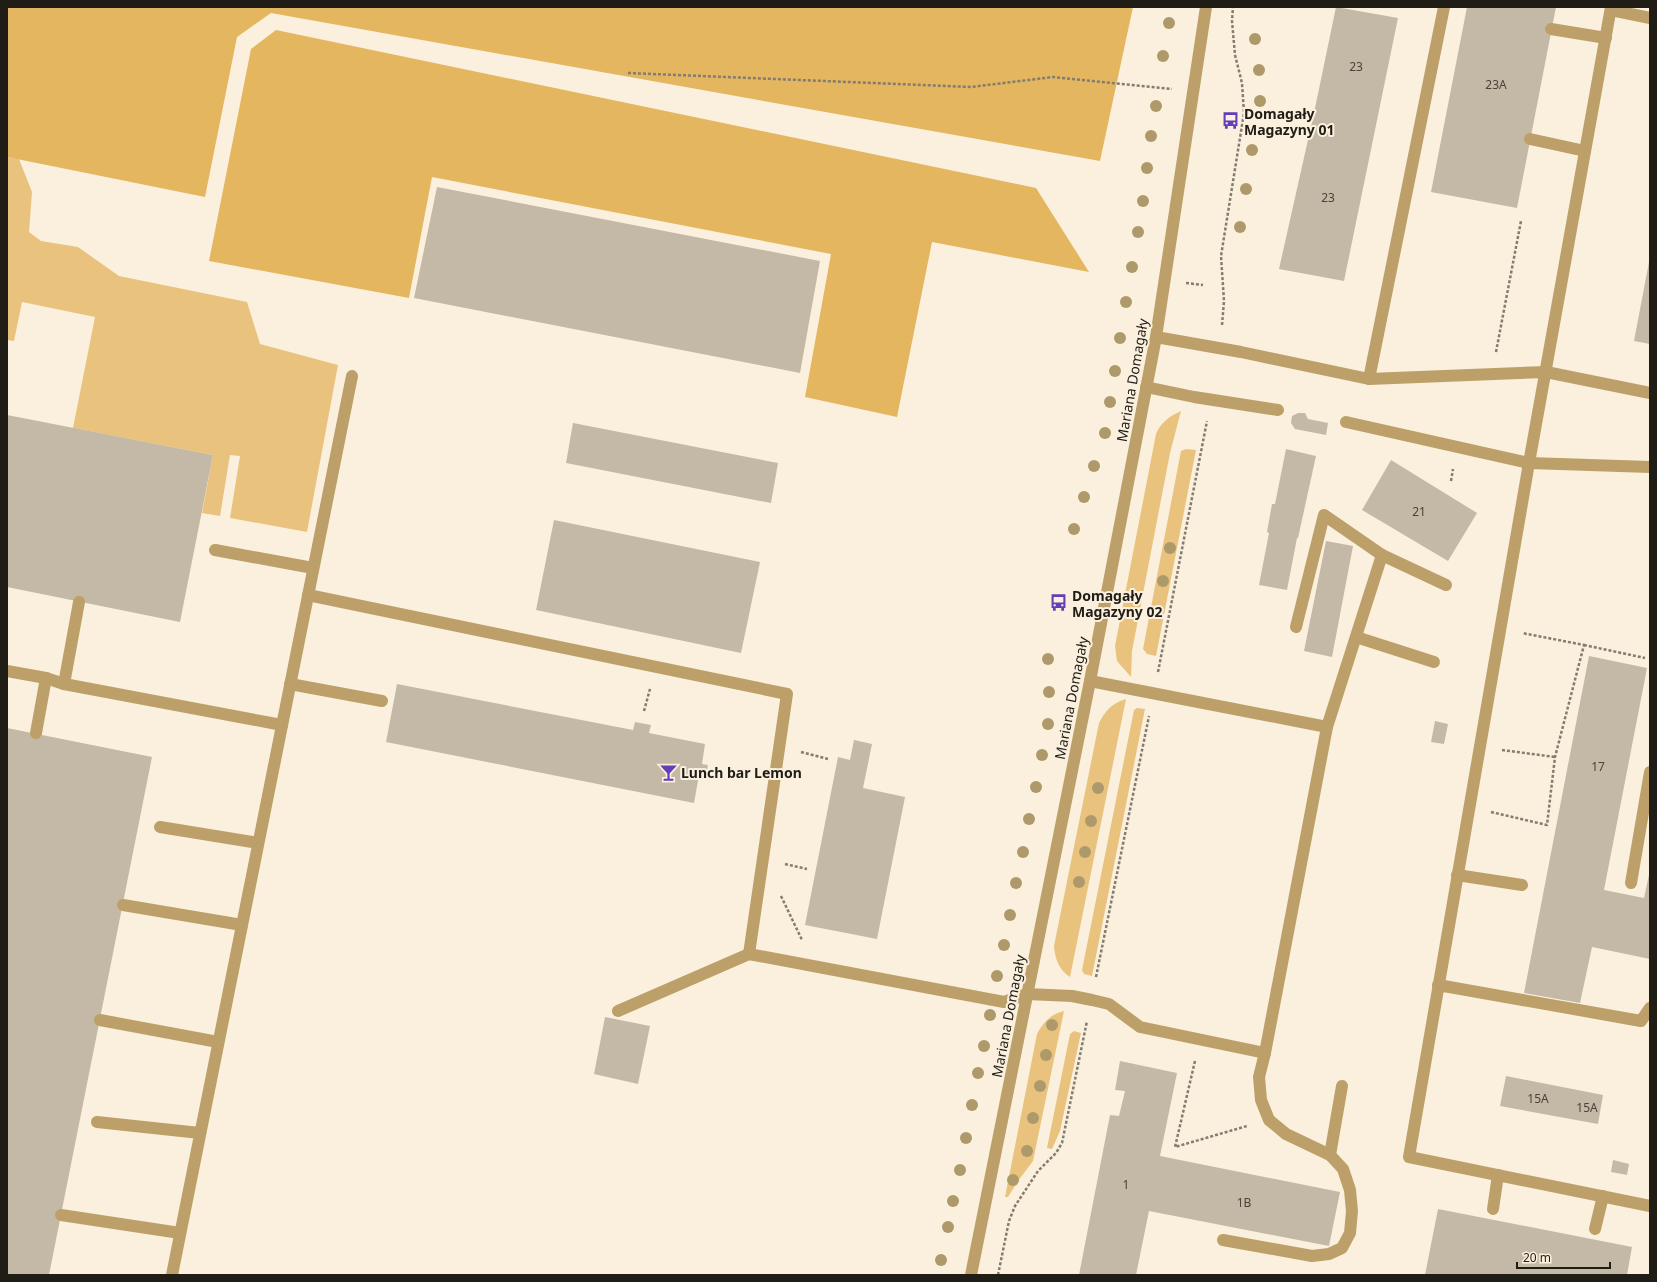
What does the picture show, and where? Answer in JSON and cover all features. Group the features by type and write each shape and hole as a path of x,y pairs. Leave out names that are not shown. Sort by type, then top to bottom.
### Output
{"street":[{"name":"Mariana Domagały","path":"971,1275 1090,681 1156,337 1206,7"},
{"path":"1369,379 1444,7"},
{"path":"1650,18 1611,9 1546,372 1528,463 1409,1157 1650,1206"},
{"path":"1552,29 1606,38"},
{"path":"1530,139 1585,151"},
{"path":"1156,337 1241,352 1369,379 1546,372 1650,394"},
{"path":"172,1275 352,376"},
{"path":"1146,388 1278,410"},
{"path":"1346,422 1528,463 1650,467"},
{"path":"1296,627 1324,515 1382,555 1446,585"},
{"path":"215,550 313,568"},
{"path":"1223,1240 1312,1256 1329,1254 1342,1248 1350,1233 1352,1211 1350,1190 1343,1169 1330,1155 1286,1134 1269,1120 1262,1100 1259,1077 1265,1053 1327,727 1382,555"},
{"path":"308,595 787,694 750,954"},
{"path":"64,684 79,602"},
{"path":"1356,637 1434,662"},
{"path":"7,671 46,678 64,684 282,725"},
{"path":"36,733 46,678"},
{"path":"1090,681 1327,727"},
{"path":"290,684 382,701"},
{"path":"1631,882 1650,772"},
{"path":"160,827 258,844"},
{"path":"1458,875 1522,885"},
{"path":"123,905 242,925"},
{"path":"618,1012 750,954 1004,1002 1027,994 1072,996 1109,1004 1140,1027 1265,1053"},
{"path":"1438,985 1641,1021 1650,1008"},
{"path":"100,1020 218,1042"},
{"path":"1330,1155 1342,1086"},
{"path":"96,1122 200,1133"},
{"path":"1492,1209 1498,1175"},
{"path":"1595,1229 1603,1196"},
{"path":"61,1214 180,1233"}],"path":[{"path":"1222,326 1224,301 1221,256 1244,113 1242,83 1234,55 1232,21 1233,7"},
{"path":"628,72 970,87 1053,77 1193,91"},
{"path":"1492,374 1521,221"},
{"path":"1181,282 1203,285"},
{"path":"1157,676 1207,421"},
{"path":"1500,628 1645,658"},
{"path":"1469,808 1547,825 1555,757 1584,645"},
{"path":"1096,978 1151,709"},
{"path":"780,747 828,759"},
{"path":"1480,747 1555,757"},
{"path":"763,859 808,869"},
{"path":"780,895 815,967"},
{"path":"998,1275 1009,1221 1015,1206 1038,1171 1056,1153 1062,1143 1089,1014"},
{"path":"1200,1040 1175,1147 1269,1120"}],"shaded area":[{"path":"7,7 1133,7 1100,161 271,13 237,37 205,197 7,157"},
{"path":"276,30 1036,188 1089,272 932,242 897,417 805,397 831,254 432,177 409,298 209,261 251,49"},
{"path":"7,157 19,159 32,192 29,232 41,241 78,247 119,276 247,302 260,344 338,365 307,532 230,518 240,456 230,455 220,516 202,513 213,455 73,428 95,317 22,302 14,341 7,340"},
{"path":"1181,411 1170,453 1132,651 1131,677 1117,661 1115,646 1156,434 1160,426 1166,420"},
{"path":"1186,449 1196,450 1156,656 1147,654 1143,649 1181,451"},
{"path":"1126,699 1070,977 1058,964 1054,946 1099,723 1110,708"},
{"path":"1137,708 1145,709 1092,976 1084,974 1082,970 1134,710"},
{"path":"1064,1011 1033,1161 1008,1197 1005,1197 1037,1034 1048,1019 1055,1014"},
{"path":"1074,1031 1081,1033 1060,1131 1052,1149 1047,1148 1070,1034"}],"building":[{"path":"1336,7 1398,18 1344,281 1279,269"},
{"path":"1467,7 1556,7 1517,208 1431,192"},
{"path":"437,187 820,261 800,373 414,298"},
{"path":"1650,262 1650,344 1634,341"},
{"path":"1298,413 1305,413 1308,419 1328,423 1326,435 1295,429 1291,423 1292,416"},
{"path":"7,415 213,455 180,622 7,587"},
{"path":"573,423 778,463 771,503 566,463"},
{"path":"1286,449 1316,456 1297,538 1287,590 1259,585 1269,533 1267,532 1272,504 1275,504"},
{"path":"1391,460 1477,513 1448,561 1362,510"},
{"path":"554,520 760,562 741,653 536,610"},
{"path":"1326,541 1353,546 1332,657 1304,651"},
{"path":"1589,656 1647,668 1604,890 1644,898 1650,870 1650,959 1592,947 1580,1003 1524,993"},
{"path":"397,684 633,730 635,722 651,725 649,733 705,744 702,764 708,765 706,775 699,775 694,803 386,742"},
{"path":"1435,721 1448,724 1444,744 1431,742"},
{"path":"7,728 152,757 49,1275 7,1275"},
{"path":"854,740 872,744 863,788 905,797 877,939 805,925 838,757 850,760"},
{"path":"605,1017 650,1026 638,1084 594,1074"},
{"path":"1120,1061 1177,1073 1160,1156 1340,1192 1329,1246 1149,1211 1136,1275 1079,1275 1110,1115 1119,1116 1125,1091 1115,1090"},
{"path":"1506,1076 1603,1095 1598,1124 1500,1106"},
{"path":"1613,1160 1629,1164 1627,1175 1611,1172"},
{"path":"1438,1209 1632,1247 1627,1275 1425,1275"}],"place":[{"name":"Domagały Magazyny 01","path":"1231,121"},
{"name":"Domagały Magazyny 02","path":"1059,603"},
{"name":"Lunch bar Lemon","path":"668,772"}]}
